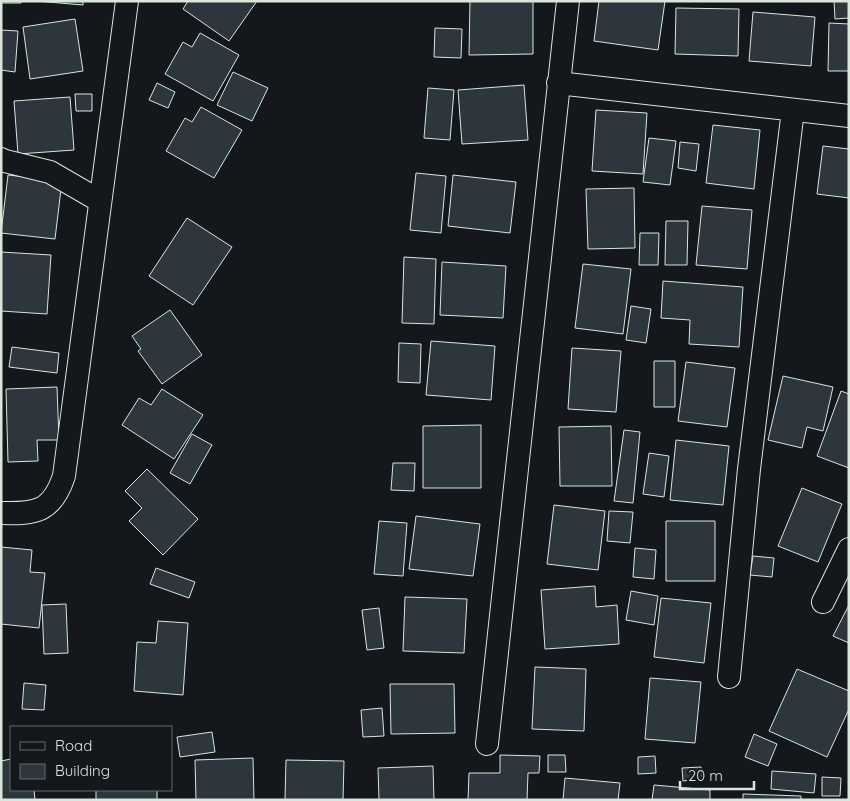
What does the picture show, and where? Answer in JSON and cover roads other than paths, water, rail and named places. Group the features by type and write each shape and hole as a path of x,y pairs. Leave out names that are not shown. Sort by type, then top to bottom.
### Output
{"street":[{"path":"1,513 26,514 46,507 58,493 64,476 126,1"},
{"path":"487,744 568,1"},
{"path":"558,83 849,116"},
{"path":"729,677 749,469 793,110"},
{"path":"1,159 50,172 100,201"},
{"path":"823,602 849,549"}]}
